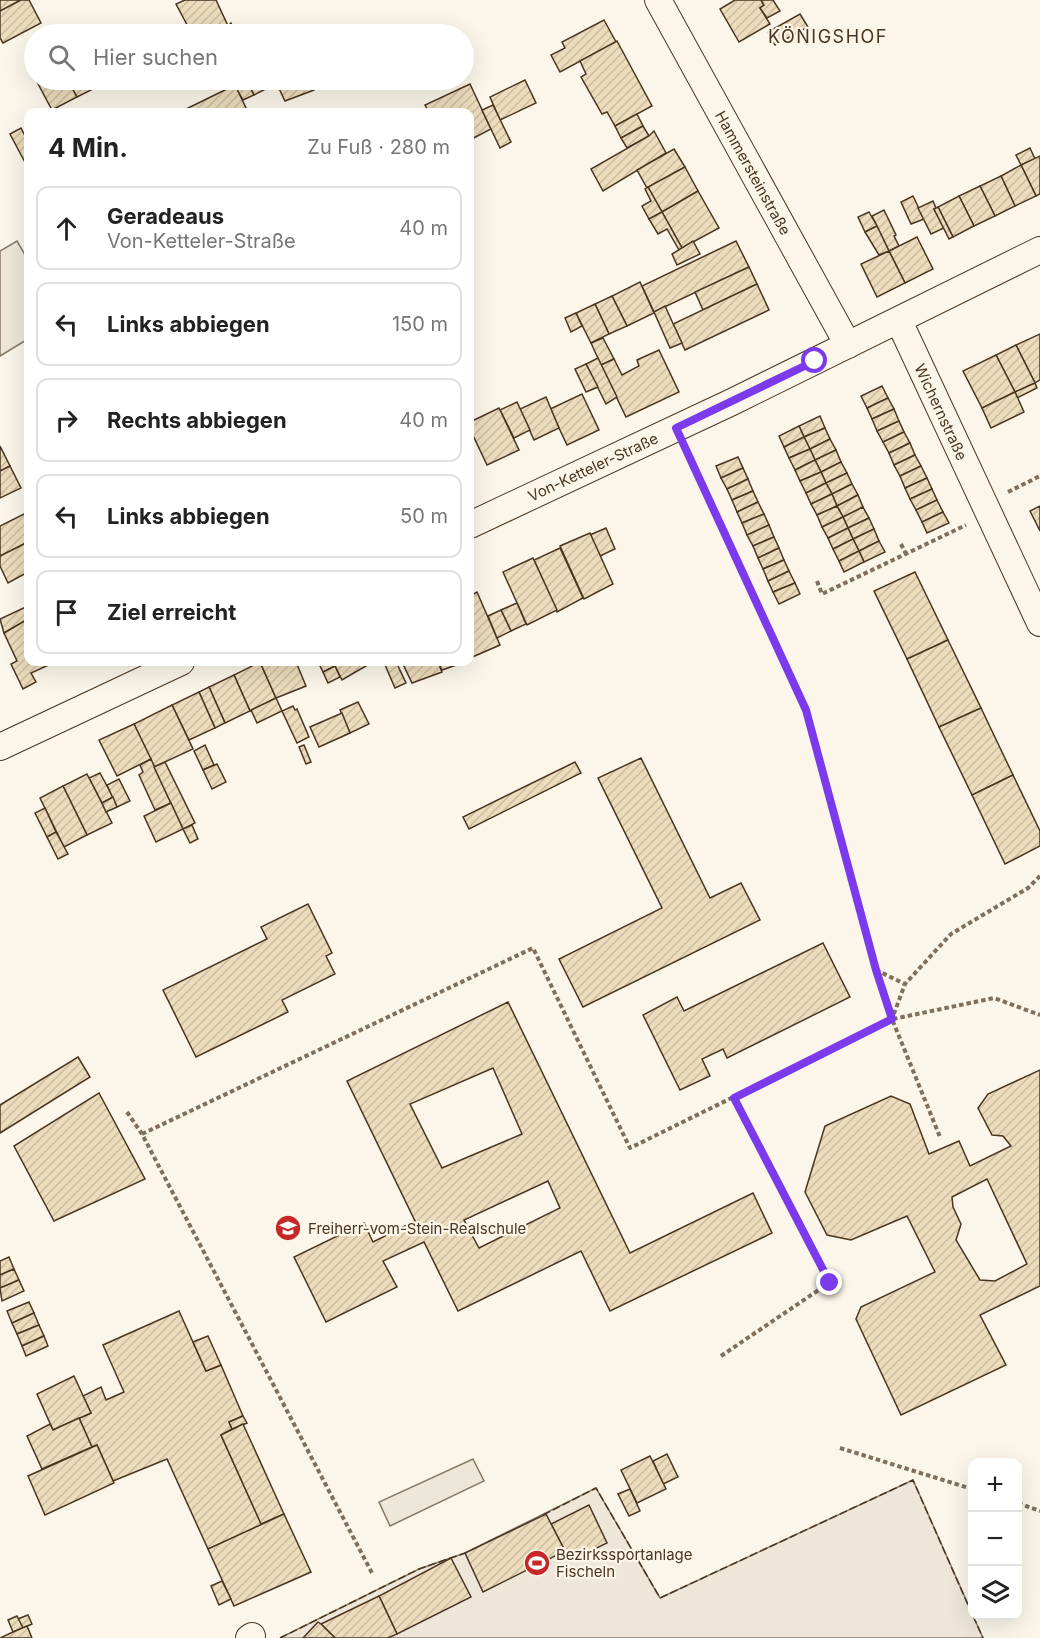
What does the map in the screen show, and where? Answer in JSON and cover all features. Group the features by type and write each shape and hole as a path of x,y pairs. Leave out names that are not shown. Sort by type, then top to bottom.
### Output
{"street":[{"name":"Hammersteinstraße","path":"658,0 849,345"},
{"name":"Von-Ketteler-Straße","path":"474,523 899,321 1040,250"},
{"name":"Wichernstraße","path":"899,321 1040,623"},
{"path":"0,747 172,666"}],"path":[{"path":"676,428 806,710 876,970 892,1019 940,1137"},
{"path":"817,581 822,594 906,554 1040,476"},
{"path":"901,544 906,554"},
{"path":"892,1019 905,984 951,934 1028,888 1040,876"},
{"path":"142,1134 533,948 630,1148 892,1019 994,998 1040,1015"},
{"path":"876,970 905,984"},
{"path":"721,1356 830,1283 734,1098"},
{"path":"127,1112 142,1134 372,1573"},
{"path":"840,1448 968,1488"},
{"path":"1022,1505 1040,1511"}],"shaded area":[{"path":"17,241 24,253 24,341 0,356 0,251"},
{"path":"473,1459 484,1481 390,1526 379,1502"},
{"name":"Bezirkssportanlage Fischeln","path":"913,1480 968,1604 968,1620 975,1620 983,1638 280,1638 419,1569 465,1553 596,1488 660,1598"}],"building":[{"path":"0,0 21,0 0,11"},
{"path":"21,0 29,0 41,23 24,24 24,32 3,43 0,38 0,11"},
{"path":"185,0 216,0 227,24 187,24 176,4"},
{"path":"735,0 761,0 764,5 760,8 770,24 739,42 720,9"},
{"path":"761,0 773,0 780,11 767,18 760,8 764,5"},
{"path":"800,14 808,27 775,45 768,32"},
{"path":"604,20 616,42 560,72 551,55 565,48 562,42"},
{"path":"617,41 652,106 615,126 607,112 602,114 581,77 586,74 580,61"},
{"path":"525,80 536,103 500,120 490,97"},
{"path":"41,90 73,90 77,97 56,108 51,108"},
{"path":"73,90 91,90 77,97"},
{"path":"225,90 237,90 246,108 188,108"},
{"path":"237,90 252,90 254,95 243,100"},
{"path":"252,90 264,90 254,95"},
{"path":"280,90 314,90 285,101"},
{"path":"457,90 473,90 491,129 474,138 474,108 427,108 425,105"},
{"path":"493,105 511,142 500,148 482,110"},
{"path":"637,114 643,126 621,138 615,126"},
{"path":"643,126 649,136 627,148 621,138"},
{"path":"21,128 24,134 24,160 10,134"},
{"path":"654,131 666,153 603,191 591,169"},
{"path":"1030,148 1035,159 1021,165 1016,155"},
{"path":"674,149 685,167 647,188 637,170"},
{"path":"1040,156 1040,194 1036,196 1021,165"},
{"path":"1021,165 1036,196 1015,206 1001,176"},
{"path":"685,167 698,191 662,212 648,187"},
{"path":"1001,176 1015,206 995,216 980,186"},
{"path":"980,186 995,216 974,226 959,196"},
{"path":"648,187 662,212 649,219 642,206 651,201 645,189"},
{"path":"698,191 719,228 682,248 662,212"},
{"path":"913,196 924,219 911,224 901,202"},
{"path":"959,196 974,226 953,237 938,207"},
{"path":"933,201 936,208 934,209 944,228 931,234 918,208"},
{"path":"938,207 953,237 949,239 934,209"},
{"path":"884,210 899,246 889,251 872,216"},
{"path":"662,212 682,248 679,250 667,229 658,234 649,219"},
{"path":"869,212 877,226 865,232 858,217"},
{"path":"877,226 889,251 879,255 865,232"},
{"path":"917,237 933,269 905,283 889,251"},
{"path":"693,241 700,254 677,265 672,254"},
{"path":"736,241 749,267 654,312 642,286"},
{"path":"889,251 905,283 877,297 861,264"},
{"path":"749,267 757,284 703,310 695,292"},
{"path":"640,282 654,313 627,326 612,296"},
{"path":"757,284 769,310 685,350 673,324"},
{"path":"612,296 627,326 609,334 595,304"},
{"path":"595,304 609,334 591,343 576,313"},
{"path":"665,306 682,343 670,348 654,312"},
{"path":"576,313 582,326 571,332 565,318"},
{"path":"1040,334 1040,380 1035,383 1016,345"},
{"path":"603,338 614,359 601,365 591,343"},
{"path":"1016,345 1035,383 1015,392 996,355"},
{"path":"659,350 679,392 626,417 601,365 614,359 622,375 639,366 637,360"},
{"path":"996,355 1015,392 982,408 963,371"},
{"path":"598,358 617,397 606,404 586,364"},
{"path":"586,364 598,387 586,392 575,369"},
{"path":"1035,383 1037,388 1017,398 1015,392"},
{"path":"882,386 888,398 867,408 861,396"},
{"path":"1015,392 1024,412 991,428 982,408"},
{"path":"582,394 599,430 567,445 550,409"},
{"path":"546,397 559,428 534,440 520,409"},
{"path":"888,398 894,409 872,419 867,408"},
{"path":"517,402 530,430 514,438 500,410"},
{"path":"499,408 519,450 487,465 474,437 474,420"},
{"path":"894,409 899,421 877,431 872,419"},
{"path":"820,416 825,428 804,437 799,426"},
{"path":"899,421 904,432 883,442 877,431"},
{"path":"799,426 804,437 784,447 779,436"},
{"path":"825,428 830,439 810,449 804,437"},
{"path":"904,432 910,443 889,453 883,442"},
{"path":"804,437 810,449 789,458 784,447"},
{"path":"830,439 836,450 815,460 810,449"},
{"path":"910,443 915,455 894,465 889,453"},
{"path":"0,446 10,466 0,471"},
{"path":"810,449 815,460 795,470 789,458"},
{"path":"836,450 841,462 821,472 815,460"},
{"path":"915,455 921,466 900,476 894,465"},
{"path":"738,457 743,468 721,478 716,466"},
{"path":"815,460 821,472 800,481 795,470"},
{"path":"841,462 847,473 826,483 821,472"},
{"path":"10,466 21,488 0,498 0,471"},
{"path":"921,466 927,478 905,488 900,476"},
{"path":"743,468 748,479 727,489 721,478"},
{"path":"821,472 826,483 806,493 800,481"},
{"path":"847,473 852,484 832,494 826,483"},
{"path":"927,478 932,489 910,499 905,488"},
{"path":"748,479 753,491 732,500 727,489"},
{"path":"826,483 832,494 811,504 806,493"},
{"path":"852,484 858,495 837,506 832,494"},
{"path":"932,489 937,500 916,510 910,499"},
{"path":"753,491 758,502 737,512 732,500"},
{"path":"832,494 837,506 817,515 811,504"},
{"path":"858,495 863,507 843,517 837,506"},
{"path":"937,500 943,512 922,522 916,510"},
{"path":"758,502 764,514 742,523 737,512"},
{"path":"837,506 843,517 822,527 817,515"},
{"path":"1040,506 1040,531 1030,511"},
{"path":"863,507 869,518 848,528 843,517"},
{"path":"943,512 949,523 927,533 922,522"},
{"path":"24,514 24,544 0,556 0,526"},
{"path":"764,514 769,525 747,535 742,523"},
{"path":"843,517 848,528 828,538 822,527"},
{"path":"869,518 874,529 853,539 848,528"},
{"path":"769,525 774,537 753,546 747,535"},
{"path":"606,528 615,549 600,556 590,535"},
{"path":"848,528 853,539 833,549 828,538"},
{"path":"874,529 879,541 859,551 853,539"},
{"path":"590,533 613,584 584,599 560,546"},
{"path":"774,537 779,548 758,558 753,546"},
{"path":"853,539 859,551 839,561 833,549"},
{"path":"879,541 885,552 864,562 859,551"},
{"path":"24,544 24,574 8,583 0,566 0,556"},
{"path":"560,548 583,598 557,612 534,560"},
{"path":"779,548 784,560 763,569 758,558"},
{"path":"859,551 864,562 844,572 839,561"},
{"path":"533,558 557,610 527,625 503,572"},
{"path":"784,560 789,571 768,581 763,569"},
{"path":"789,571 795,583 773,592 768,581"},
{"path":"915,572 948,640 907,659 874,591"},
{"path":"795,583 800,594 779,604 773,592"},
{"path":"477,592 500,645 474,656 474,594"},
{"path":"517,603 526,624 511,631 501,610"},
{"path":"24,608 24,621 4,633 0,619"},
{"path":"501,610 511,631 497,638 488,616"},
{"path":"24,621 24,666 46,666 31,673 36,682 23,689 11,664 17,661 4,633"},
{"path":"948,640 981,708 939,727 907,659"},
{"path":"252,666 262,666 276,698 250,711 234,675"},
{"path":"262,666 298,666 306,686 276,698"},
{"path":"320,666 335,666 323,672"},
{"path":"335,666 366,666 342,680"},
{"path":"335,666 340,677 328,683 323,672"},
{"path":"385,666 398,666 406,683 395,688"},
{"path":"404,666 440,666 442,672 412,683"},
{"path":"440,666 454,666 442,670"},
{"path":"234,675 250,711 225,723 209,687"},
{"path":"209,687 225,723 215,728 199,692"},
{"path":"199,692 215,728 189,740 172,705"},
{"path":"276,698 282,711 257,723 251,710"},
{"path":"358,702 369,724 350,733 340,710"},
{"path":"172,705 193,749 154,767 134,724"},
{"path":"293,706 295,710 297,709 309,737 297,743 282,711"},
{"path":"981,708 1013,775 972,795 939,727"},
{"path":"342,713 350,733 319,747 310,727"},
{"path":"134,724 151,759 117,776 99,740"},
{"path":"205,745 214,765 203,770 194,751"},
{"path":"304,745 311,762 306,764 299,747"},
{"path":"641,758 710,898 741,883 760,920 583,1007 559,959 662,908 598,778"},
{"path":"151,759 171,803 155,810 139,775 143,772 140,765"},
{"path":"165,762 195,823 183,829 154,767"},
{"path":"575,762 581,773 469,829 463,817"},
{"path":"217,764 226,782 212,789 203,770"},
{"path":"100,773 113,797 102,803 89,778"},
{"path":"87,774 112,823 87,835 63,786"},
{"path":"1013,775 1040,831 1040,846 1005,864 972,795"},
{"path":"119,779 130,801 117,807 107,785"},
{"path":"63,786 87,835 64,847 40,798"},
{"path":"113,797 117,807 106,812 102,803"},
{"path":"171,803 183,829 156,842 144,816"},
{"path":"45,808 56,832 47,837 35,813"},
{"path":"192,825 198,839 190,843 183,829"},
{"path":"56,832 68,854 58,859 47,837"},
{"path":"308,904 332,953 326,956 335,974 282,1000 288,1012 196,1057 163,990 267,939 261,927"},
{"path":"823,943 850,997 727,1058 723,1049 702,1059 710,1076 680,1090 643,1015 677,997 684,1011"},
{"path":"508,1002 630,1253 753,1193 772,1233 610,1311 581,1251 458,1311 424,1242 383,1261 397,1287 326,1322 294,1257 364,1223 373,1242 415,1221 347,1081","holes":["493,1068 522,1134 442,1168 410,1104","548,1181 560,1208 479,1248 464,1220"]},
{"path":"78,1057 90,1077 0,1133 0,1105"},
{"path":"1040,1070 1040,1286 980,1315 1006,1365 901,1415 856,1319 861,1307 935,1272 907,1216 851,1240 827,1235 805,1192 825,1126 891,1096 910,1104 929,1154 959,1141 970,1166 1011,1146 1003,1136 992,1135 978,1108 988,1094","holes":["987,1179 1027,1264 995,1281 980,1280 956,1240 961,1224 953,1207 952,1197"]},
{"path":"99,1093 145,1179 54,1221 14,1146"},
{"path":"9,1257 14,1269 0,1275 0,1261"},
{"path":"14,1269 19,1280 0,1288 0,1275"},
{"path":"19,1280 24,1291 2,1301 0,1288"},
{"path":"29,1302 34,1313 12,1323 7,1311"},
{"path":"179,1311 206,1371 221,1365 243,1416 229,1422 232,1429 221,1435 262,1525 208,1549 167,1459 113,1481 97,1445 92,1447 79,1418 91,1413 83,1396 101,1387 106,1400 124,1392 103,1345"},
{"path":"34,1313 39,1325 17,1334 12,1323"},
{"path":"39,1325 44,1336 22,1346 17,1334"},
{"path":"44,1336 48,1346 26,1356 22,1346"},
{"path":"208,1336 221,1365 206,1371 193,1342"},
{"path":"74,1376 91,1413 53,1430 37,1394"},
{"path":"243,1416 247,1423 232,1429 229,1422"},
{"path":"79,1418 92,1447 42,1469 27,1436 50,1424 53,1430"},
{"path":"243,1424 284,1514 261,1524 221,1435"},
{"path":"97,1445 114,1483 45,1515 28,1476"},
{"path":"667,1454 678,1477 663,1484 653,1461"},
{"path":"650,1456 666,1489 637,1503 621,1470"},
{"path":"630,1489 640,1511 629,1516 618,1494"},
{"path":"589,1505 607,1543 570,1561 551,1524"},
{"path":"284,1514 311,1572 234,1606 208,1549"},
{"path":"546,1514 565,1551 483,1592 465,1553"},
{"path":"451,1558 471,1597 397,1634 379,1596"},
{"path":"222,1581 231,1599 219,1605 211,1586"},
{"path":"379,1596 397,1634 388,1638 335,1638 321,1624"},
{"path":"28,1615 32,1624 23,1628 18,1619"},
{"path":"17,1616 23,1628 13,1632 8,1620"},
{"path":"318,1622 321,1624 335,1638 303,1638"},
{"path":"27,1626 32,1638 0,1638 13,1632"}],"fence":[{"path":"543,1515 596,1488 660,1598 913,1480 968,1605"},
{"path":"280,1638 419,1569 468,1552"},
{"path":"975,1620 983,1638"}],"place":[{"name":"Freiherr-vom-Stein-Realschule","path":"288,1228"},
{"name":"Bezirkssportanlage Fischeln","path":"537,1563"}],"district":[{"name":"KÖNIGSHOF","path":"828,36"}],"route":[{"path":"815,361 676,428 806,710 876,970 892,1019 734,1098 830,1283"}]}
